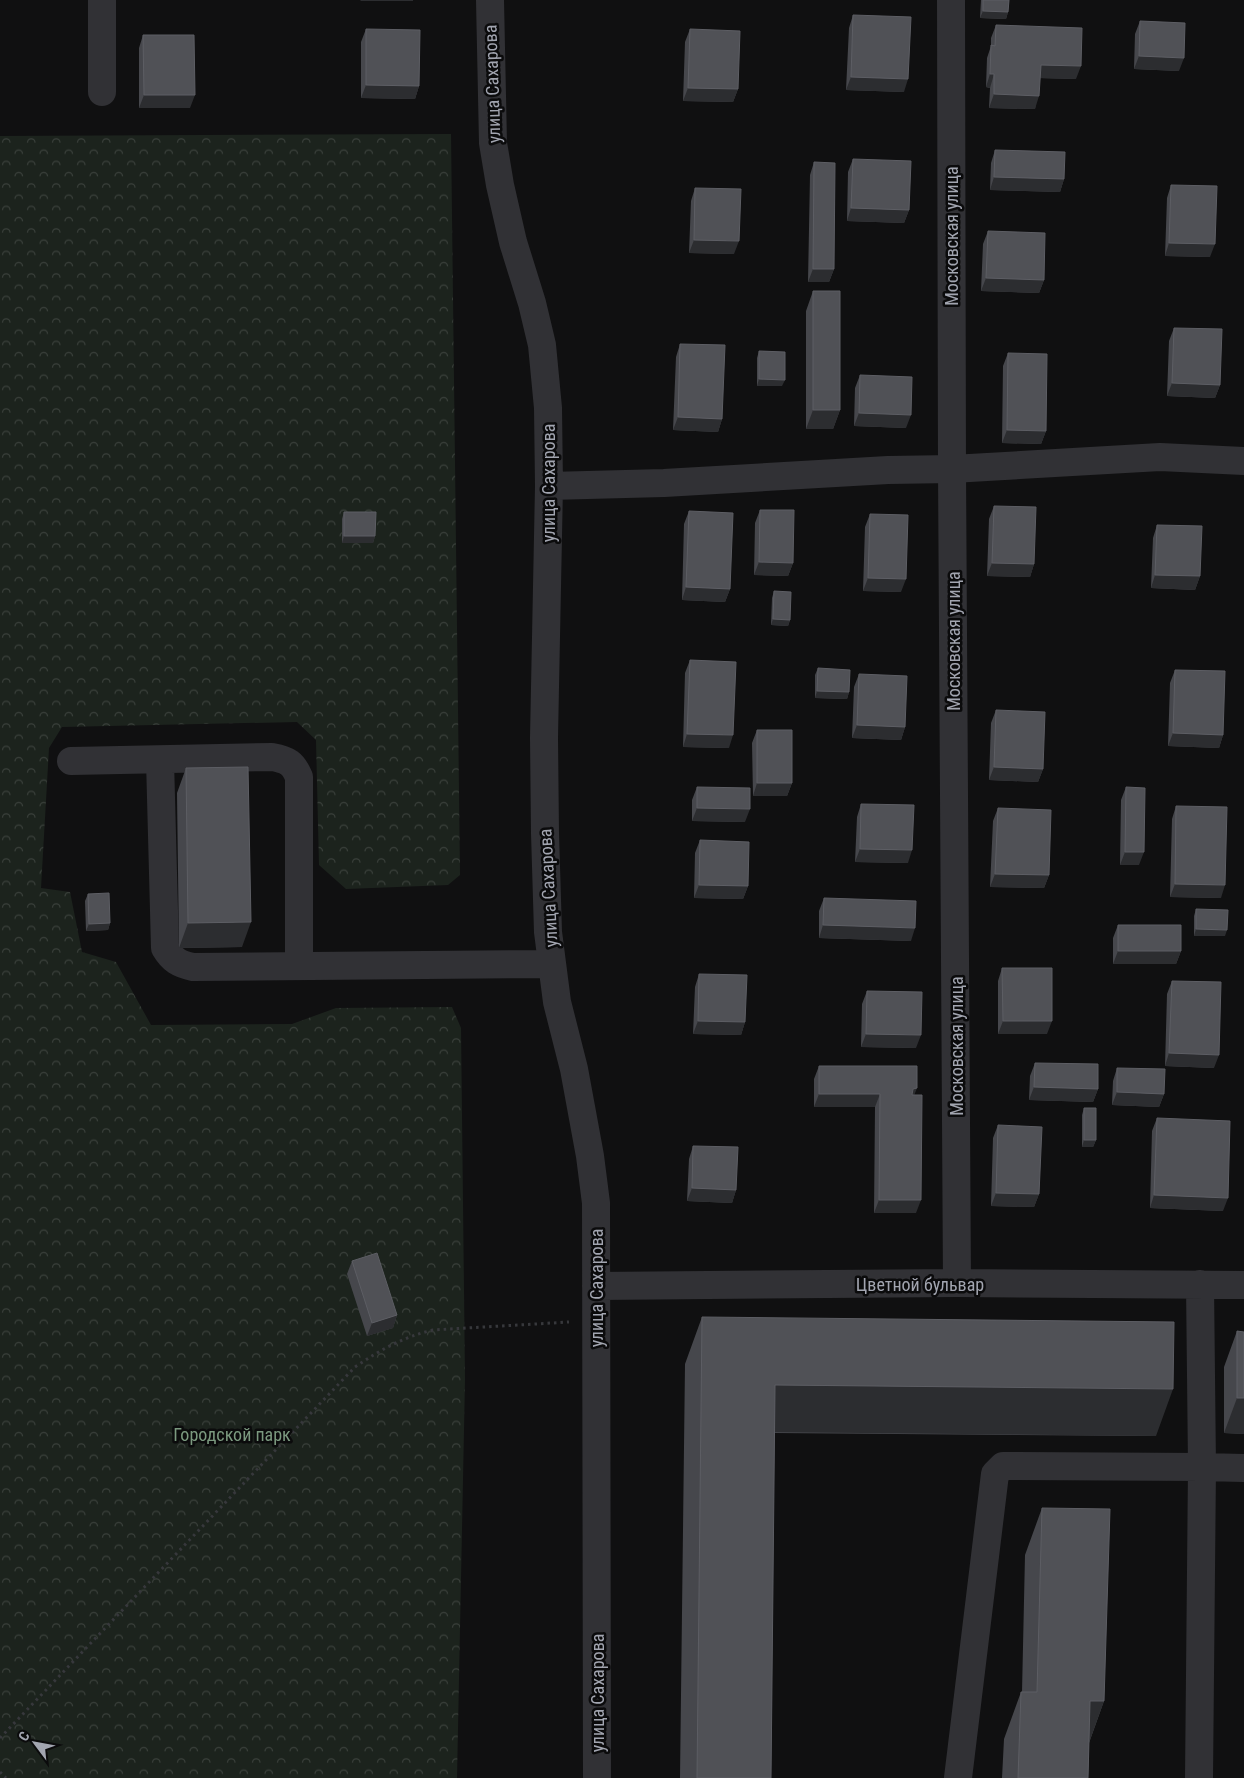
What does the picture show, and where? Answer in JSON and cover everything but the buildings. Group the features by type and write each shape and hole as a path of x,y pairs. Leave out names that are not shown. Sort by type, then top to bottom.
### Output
{"street":[{"path":"102,0 102,92"},
{"name":"улица Сахарова","path":"490,0 493,143 510,232 532,304 542,345 548,408 549,486 544,738 548,932 557,1002 574,1069 590,1156 596,1203 597,1778"},
{"name":"Московская улица","path":"951,0 957,1283"},
{"path":"549,486 664,483 1160,457 1244,461"},
{"path":"71,762 272,757 283,759 294,766 299,777 299,966"},
{"path":"160,760 165,948 170,958 193,967 552,964"},
{"name":"Цветной бульвар","path":"596,1286 957,1283 1244,1284"},
{"path":"1199,1778 1202,1467 1200,1284"},
{"path":"958,1778 995,1474 1003,1466 1244,1468"}],"path":[{"path":"0,1738 356,1367 381,1350 411,1335 433,1330 596,1320"},
{"path":"0,1772 6,1778"}],"green space":[{"name":"Городской парк","path":"451,134 460,875 448,885 346,889 319,865 316,740 297,722 62,727 49,748 41,888 70,892 82,952 116,962 151,1025 292,1024 336,1008 452,1007 461,1028 465,1379 457,1778 0,1778 0,136"}]}
